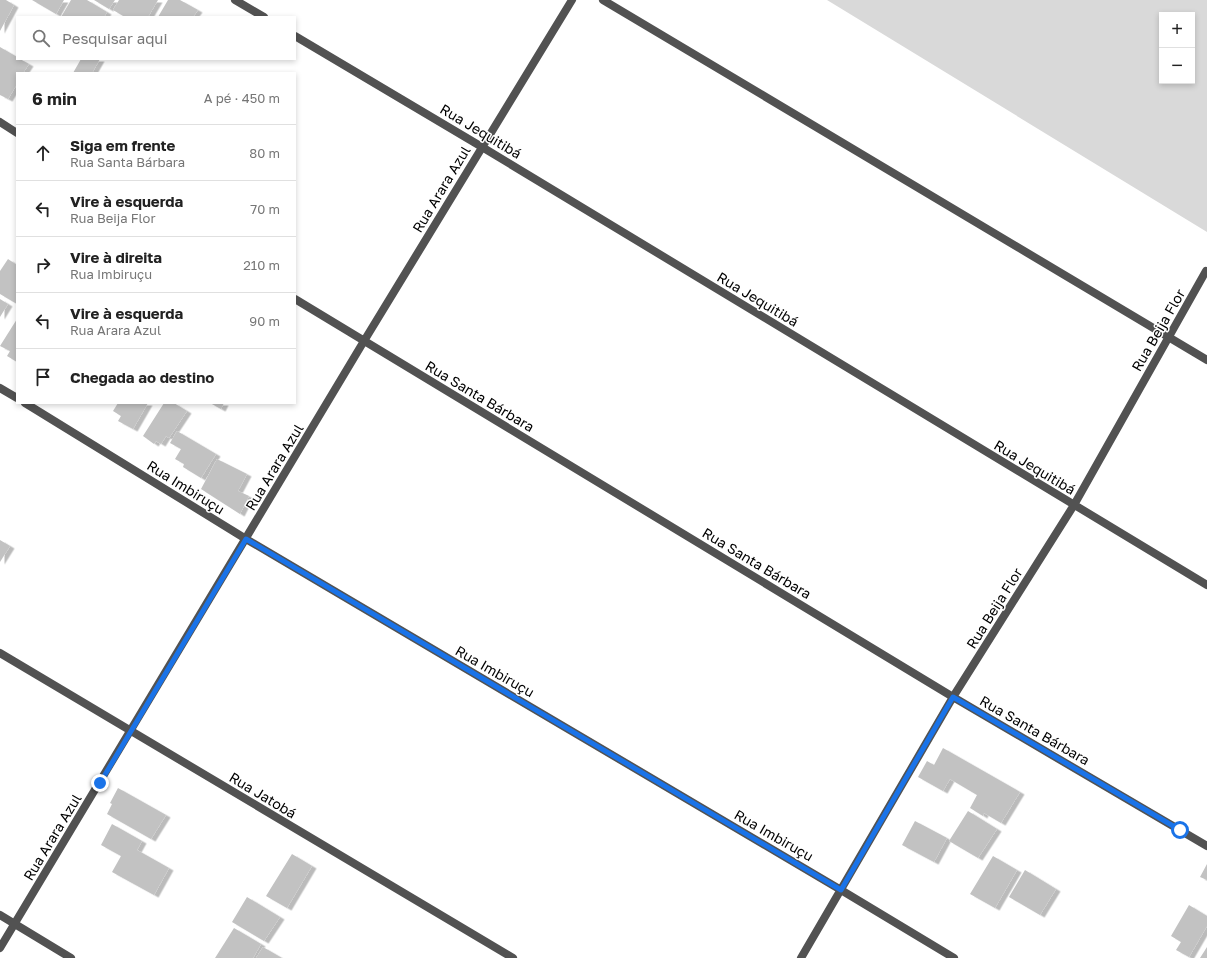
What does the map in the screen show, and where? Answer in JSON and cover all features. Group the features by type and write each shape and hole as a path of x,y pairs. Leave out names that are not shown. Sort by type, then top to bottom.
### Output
{"street":[{"path":"235,0 262,16"},
{"name":"Rua Arara Azul","path":"0,948 364,341 572,0"},
{"path":"603,0 1207,360"},
{"name":"Rua Jequitibá","path":"296,37 482,147 1207,585"},
{"path":"0,122 16,131"},
{"name":"Rua Beija Flor","path":"800,958 953,697 1074,505 1206,271"},
{"name":"Rua Santa Bárbara","path":"296,301 953,697 1207,846"},
{"path":"0,388 16,397"},
{"name":"Rua Imbiruçu","path":"27,404 246,539 954,958"},
{"name":"Rua Jatobá","path":"0,653 513,958"},
{"path":"0,915 71,958"}],"shaded area":[{"path":"827,0 1207,0 1207,232"}],"building":[{"path":"0,0 6,0 14,5 0,31"},
{"path":"32,0 64,0 56,14"},
{"path":"71,0 87,0 107,12 105,16 62,16"},
{"path":"94,0 115,0 109,9"},
{"path":"119,0 158,0 149,16 123,16 113,10"},
{"path":"168,0 180,0 198,10 194,16 159,16"},
{"path":"0,47 16,56 16,60 22,60 29,64 24,72 16,72 16,86 8,99 0,95"},
{"path":"80,60 99,60 93,72 74,72"},
{"path":"8,259 16,264 16,303 0,294 0,271"},
{"path":"0,299 8,304 0,317"},
{"path":"16,321 16,361 7,356 10,351 0,346"},
{"path":"117,404 147,404 133,429 118,421 121,416 113,411"},
{"path":"163,404 176,404 187,411 169,438 166,436 161,444 156,441 154,444 143,436"},
{"path":"212,404 224,404 221,409"},
{"path":"177,431 216,454 201,478 183,467 184,464 175,459 181,449 170,443"},
{"path":"217,459 247,474 238,491 249,496 240,514 201,489"},
{"path":"0,540 10,546 0,562"},
{"path":"943,748 1020,792 1001,823 984,813 983,816 970,808 977,795 950,779 943,791 918,777 927,761 934,765"},
{"path":"118,788 166,815 151,839 107,814 112,804 110,803"},
{"path":"968,811 997,829 978,858 949,841"},
{"path":"915,821 947,838 934,862 902,845"},
{"path":"112,824 142,841 137,850 169,868 154,895 112,872 121,856 101,845"},
{"path":"292,854 312,866 287,908 266,896"},
{"path":"993,856 1017,870 995,908 970,894"},
{"path":"1207,864 1207,880 1200,877"},
{"path":"1025,870 1056,889 1040,915 1009,897"},
{"path":"247,897 280,917 264,941 232,922"},
{"path":"1189,905 1207,916 1207,926 1189,957 1176,950 1181,942 1171,936"},
{"path":"234,928 261,944 253,958 215,958"},
{"path":"263,947 282,958 256,958"},
{"path":"1207,947 1207,958 1200,958"}],"route":[{"path":"100,783 246,539 841,890 953,697 1180,830"}]}
